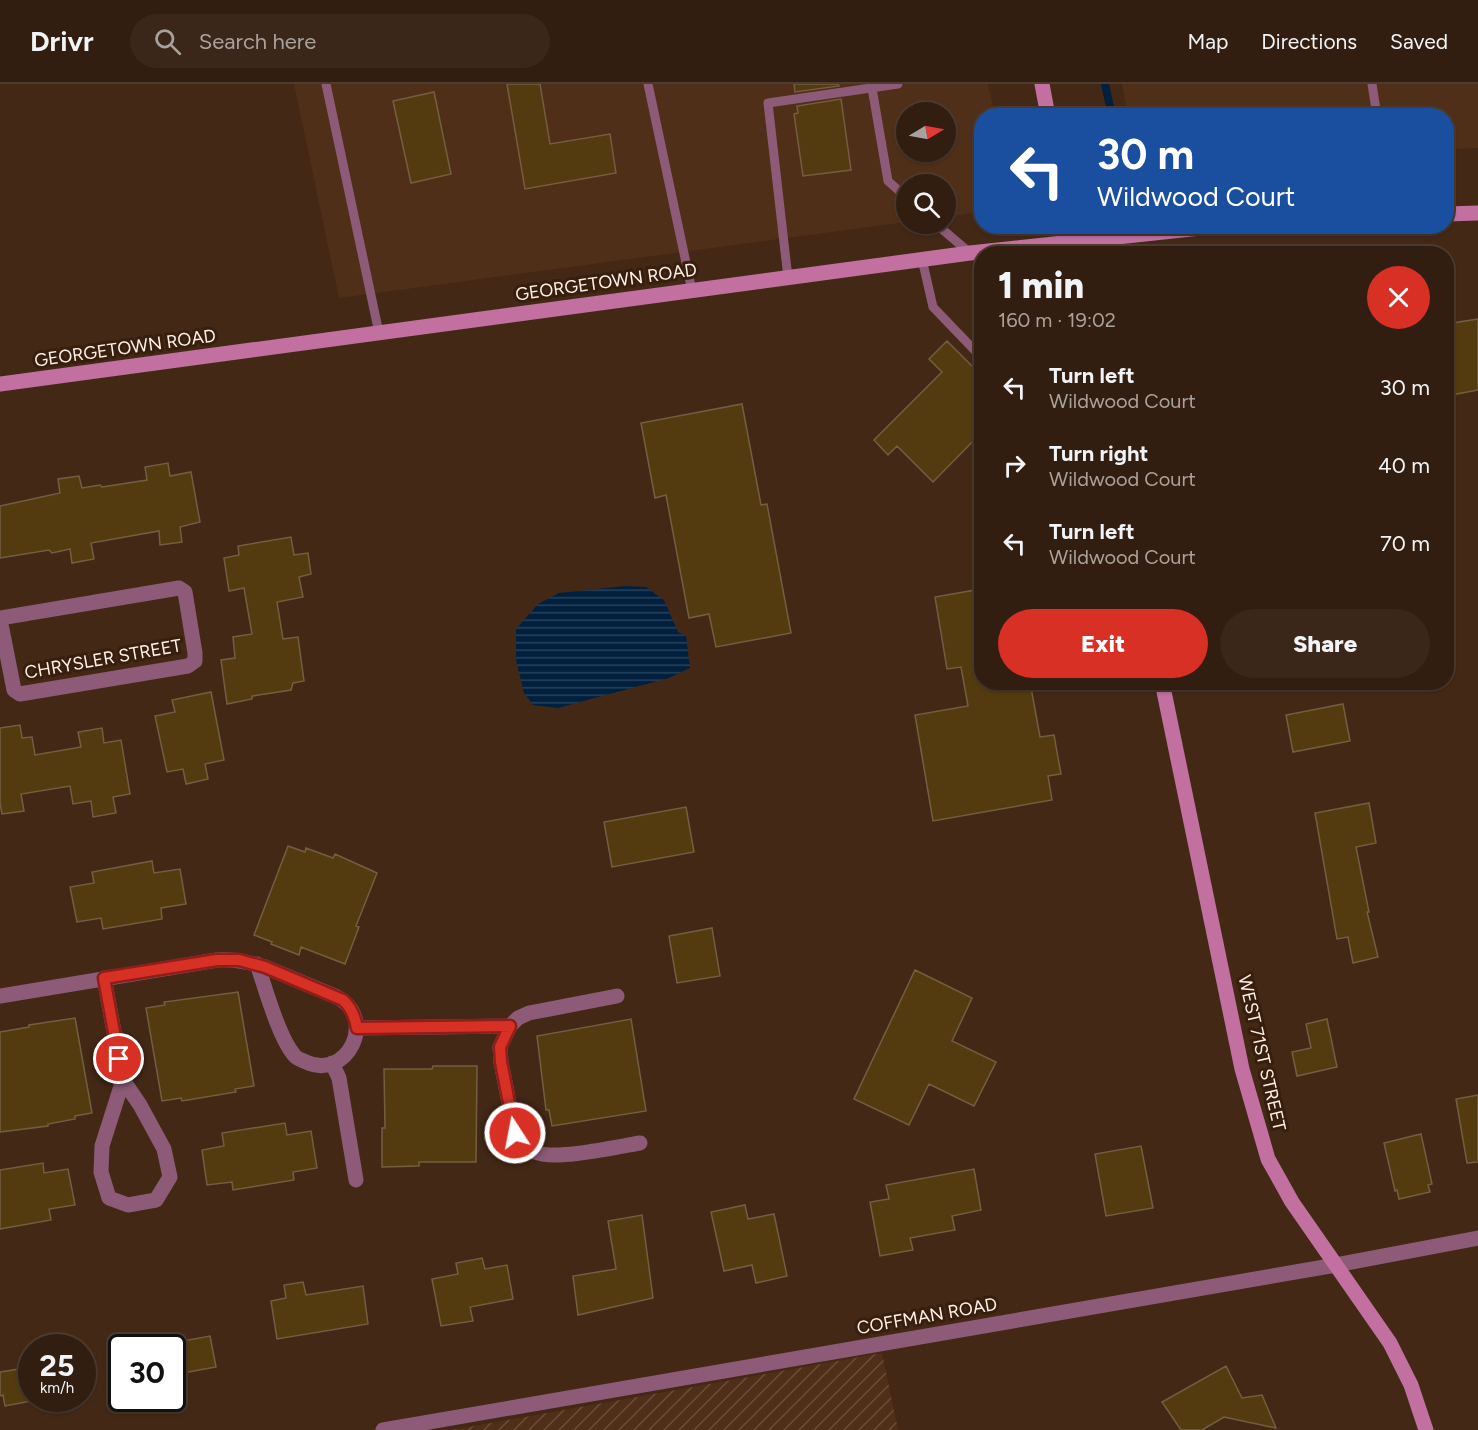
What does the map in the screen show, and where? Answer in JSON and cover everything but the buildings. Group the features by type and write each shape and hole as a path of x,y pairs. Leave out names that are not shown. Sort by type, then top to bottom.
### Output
{"main road":[{"path":"1042,84 1046,108"},
{"path":"1454,214 1478,213"},
{"name":"GEORGETOWN ROAD","path":"1030,246 1141,234"},
{"name":"GEORGETOWN ROAD","path":"0,384 974,253"},
{"name":"WEST 71ST STREET","path":"1164,690 1242,1069 1258,1131 1280,1183 1396,1353 1411,1385 1426,1430"}],"street":[{"name":"CHRYSLER STREET","path":"179,588 185,592 195,661 188,666 20,694 14,690 0,619 179,588"},
{"path":"0,996 217,960 239,960 257,964 343,1000 355,1018 357,1028 355,1041 341,1059 332,1063 314,1065 293,1054 285,1040 257,964"},
{"path":"104,978 123,1080 141,1105 164,1149 170,1177 156,1200 128,1205 109,1198 101,1172 102,1146 123,1080"},
{"path":"617,996 529,1013 518,1018 510,1026 500,1047 501,1062 515,1133 535,1152 556,1155 640,1143"},
{"path":"357,1028 510,1026"},
{"path":"332,1063 339,1078 356,1180"},
{"name":"COFFMAN ROAD","path":"383,1430 1336,1265 1478,1238"}],"lane":[{"path":"326,84 379,333"},
{"path":"648,84 692,291"},
{"path":"788,278 768,103 898,84"},
{"path":"1372,84 1376,108"},
{"path":"872,88 888,181 896,188"},
{"path":"948,234 970,253"},
{"path":"922,259 933,307 974,350"}],"shaded area":[{"path":"294,84 988,84 993,108 974,108 974,213 956,215 956,174 896,174 896,223 339,298"},
{"path":"1122,84 1478,84 1478,148 1454,149 1454,108 1127,108"},
{"path":"882,1353 898,1430 452,1430"}],"water":[{"path":"625,586 646,587 664,600 678,632 686,636 690,668 669,678 558,708 533,705 524,693 516,660 516,629 538,604 559,593"}],"waterway":[{"path":"1105,84 1110,108"}],"route":[{"path":"119,1059 104,978 217,960 239,960 265,967 343,1000 355,1018 357,1028 510,1026 500,1047 515,1133"}]}
